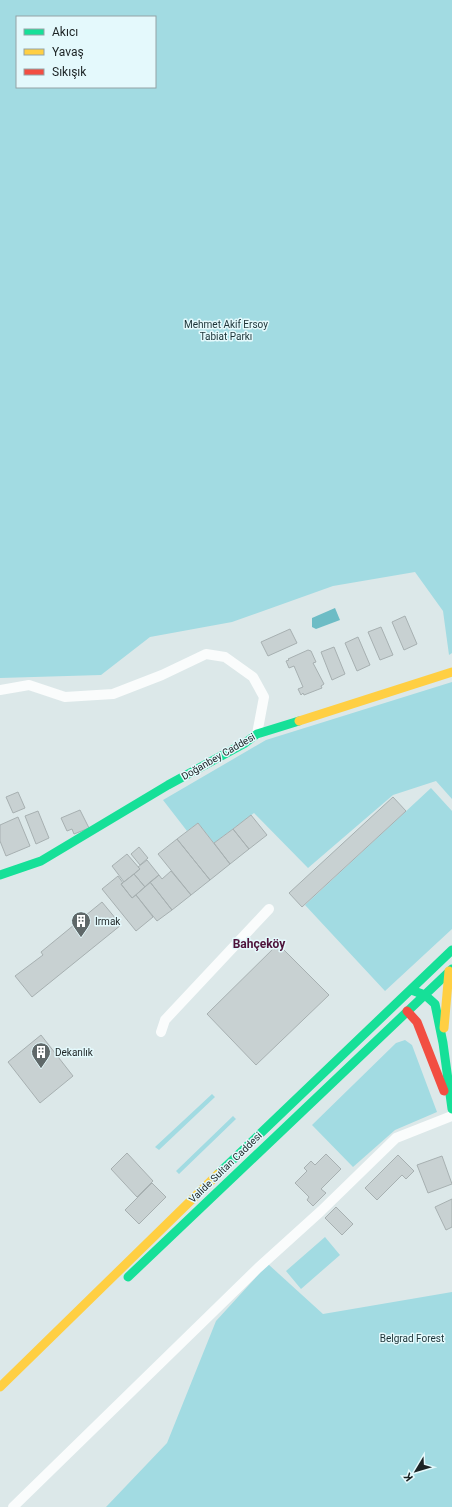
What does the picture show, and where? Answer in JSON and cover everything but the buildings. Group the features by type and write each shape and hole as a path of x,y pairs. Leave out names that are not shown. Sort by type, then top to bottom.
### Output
{"main road":[{"name":"Doğanbey Caddesi","path":"0,875 41,861 168,785 245,743 257,734 452,672"},
{"name":"Valide Sultan Caddesi","path":"0,1387 136,1253 452,950"},
{"name":"Valide Sultan Caddesi","path":"122,1282 451,970"},
{"path":"443,1043 451,970"},
{"path":"410,990 425,995 434,1004 443,1043 452,1109"},
{"path":"407,1011 417,1022 452,1114"},
{"path":"136,1253 144,1261"},
{"path":"6,1394 50,1352"}],"street":[{"path":"0,690 29,685 65,697 113,694 162,675 206,654 225,657 253,677 264,697 257,734"},
{"path":"161,1032 165,1020 269,909"},
{"path":"13,1507 258,1268 321,1211 396,1138 452,1114"}],"green space":[{"name":"Mehmet Akif Ersoy Tabiat Parkı","path":"0,0 452,0 452,653 449,655 443,611 415,572 333,586 232,622 150,637 101,675 0,678"},
{"path":"452,682 452,799 436,781 393,795 308,868 254,813 214,843 198,823 187,831 163,800 266,740"},
{"path":"431,788 452,811 452,929 385,991 305,905"},
{"path":"405,1040 412,1045 437,1112 395,1130 353,1167 312,1125 396,1043"},
{"path":"212,1094 215,1097 159,1150 155,1147"},
{"path":"233,1116 236,1119 179,1174 176,1171"},
{"path":"325,1237 340,1255 301,1289 286,1271"},
{"name":"Belgrad Forest","path":"268,1264 323,1314 452,1292 452,1507 106,1507 167,1443 216,1321"}],"shaded area":[{"path":"335,608 340,620 316,629 312,627 312,618"}],"traffic: fast":[{"path":"0,875 41,861 168,785 245,743 257,734 299,721"},
{"path":"218,1174 452,950"},
{"path":"128,1277 452,969"},
{"path":"414,991 425,995 435,1004 443,1043 452,1109"}],"traffic: slow":[{"path":"299,721 452,672"},
{"path":"444,1028 449,971"},
{"path":"0,1387 218,1174"}],"traffic: jam":[{"path":"407,1011 417,1022 444,1091"}],"place":[{"name":"Irmak","path":"81,938"},
{"name":"Dekanlık","path":"41,1069"}],"district":[{"name":"Bahçeköy","path":"259,944"}]}
